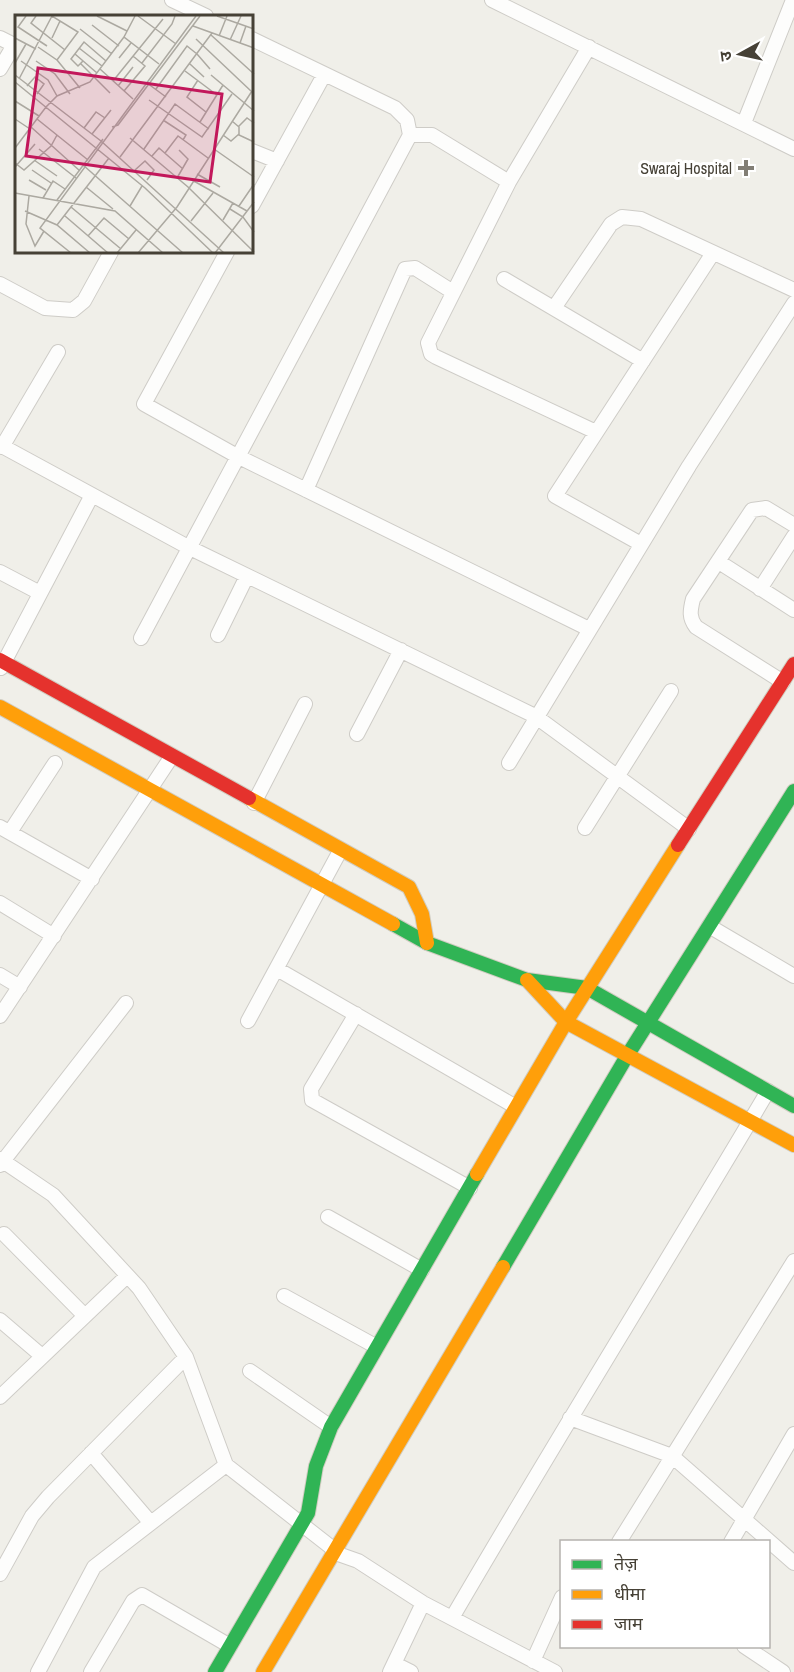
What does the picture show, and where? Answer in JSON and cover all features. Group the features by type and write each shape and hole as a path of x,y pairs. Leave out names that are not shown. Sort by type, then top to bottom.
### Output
{"street":[{"path":"172,0 204,15"},
{"path":"744,123 793,0"},
{"path":"496,1 794,149"},
{"path":"0,38 15,45 0,69"},
{"path":"141,638 410,135 408,120 394,108 254,40"},
{"path":"589,47 509,182 428,343 431,354 596,432"},
{"path":"254,202 324,75"},
{"path":"410,135 432,135 509,182"},
{"path":"254,152 277,161"},
{"path":"554,309 611,224 622,217 641,219 794,290"},
{"path":"641,544 555,496 713,253"},
{"path":"0,285 45,308 73,310 84,301 110,254"},
{"path":"226,254 144,404 237,456 590,628"},
{"path":"306,490 405,269 415,268 453,292"},
{"path":"504,279 643,361"},
{"path":"509,763 641,544 794,303"},
{"path":"58,352 1,446 188,547 536,716 689,829"},
{"path":"92,495 1,664 409,887 418,900 427,929 427,943"},
{"path":"783,682 696,627 691,620 693,600 752,510 757,507 766,508 794,525"},
{"path":"760,589 794,536"},
{"path":"719,562 794,610"},
{"path":"0,572 40,593"},
{"path":"218,635 247,576"},
{"path":"357,734 401,650"},
{"path":"215,1672 308,1514 316,1466 331,1427 566,1022 794,664"},
{"path":"585,828 671,691"},
{"path":"254,803 305,704"},
{"path":"0,706 427,943 527,980 587,988 794,1106"},
{"path":"0,1016 172,756"},
{"path":"55,763 5,829 92,879"},
{"path":"263,1672 336,1552 627,1056 794,791"},
{"path":"248,1021 340,851"},
{"path":"0,903 54,936"},
{"path":"709,926 794,976"},
{"path":"277,969 516,1107"},
{"path":"0,975 20,987"},
{"path":"527,980 566,1022 794,1145"},
{"path":"126,1003 1,1162 53,1196 127,1276 169,1329 186,1357 226,1465 336,1552 358,1561 423,1603 552,1671"},
{"path":"356,1014 311,1089 312,1100 470,1188"},
{"path":"452,1618 570,1418 660,1275 768,1091"},
{"path":"328,1217 422,1270"},
{"path":"4,1234 85,1316"},
{"path":"620,1540 794,1261"},
{"path":"0,1397 127,1276"},
{"path":"284,1296 377,1347"},
{"path":"0,1320 42,1356"},
{"path":"0,1574 32,1516 90,1453 186,1357"},
{"path":"250,1371 331,1427"},
{"path":"570,1418 672,1456 768,1540"},
{"path":"732,1540 792,1444"},
{"path":"90,1453 150,1522"},
{"path":"38,1672 94,1567 226,1465"},
{"path":"770,1542 794,1563"},
{"path":"91,1672 133,1601 142,1595 230,1646"},
{"path":"533,1661 560,1599"},
{"path":"411,1672 393,1668 423,1603"},
{"path":"746,1648 783,1672"}],"traffic: fast":[{"path":"503,1267 627,1056 794,791"},
{"path":"393,924 427,943 527,980 587,988 794,1106"},
{"path":"215,1672 308,1513 316,1466 331,1427 477,1174"}],"traffic: slow":[{"path":"0,707 393,924"},
{"path":"249,798 409,887 422,914 427,943"},
{"path":"477,1174 566,1022 678,845"},
{"path":"527,980 566,1022 794,1145"},
{"path":"263,1672 503,1267"}],"traffic: jam":[{"path":"0,660 249,798"},
{"path":"678,845 794,664"}],"place":[{"name":"Swaraj Hospital","path":"746,168"}]}
